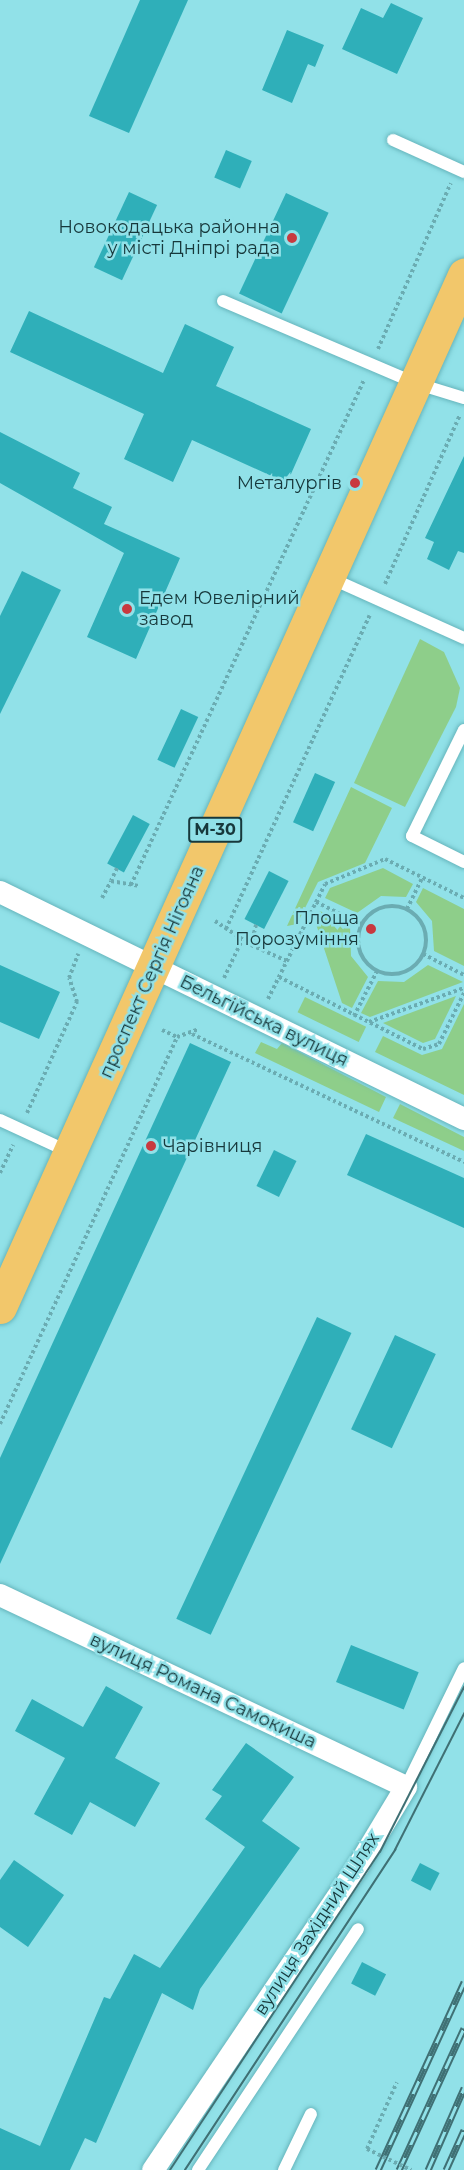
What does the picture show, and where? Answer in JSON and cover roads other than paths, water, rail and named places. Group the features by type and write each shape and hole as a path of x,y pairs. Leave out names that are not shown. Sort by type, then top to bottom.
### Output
{"highway":[{"name":"проспект Сергія Нігояна","path":"0,1307 71,1153 325,575 464,275"}],"street":[{"name":"Бельгійська вулиця","path":"0,892 464,1119"},
{"name":"вулиця Романа Самокиша","path":"0,1595 406,1787"},
{"name":"вулиця Західний Шлях","path":"153,2170 406,1787"}],"lane":[{"path":"393,140 461,171"},
{"path":"223,301 415,383 464,398"},
{"path":"325,575 464,638"},
{"path":"464,730 412,836 464,862"},
{"path":"0,1120 71,1153"},
{"name":"вулиця Західний Шлях","path":"406,1787 464,1668"},
{"path":"198,2170 358,1929"},
{"path":"284,2170 311,2114"}],"tram line":[{"path":"170,2170 380,1852 464,1687"},
{"path":"185,2170 395,1850 464,1714"}],"railway":[{"path":"378,2170 464,1982"},
{"path":"399,2170 464,2028"},
{"path":"428,2170 464,2088"},
{"path":"446,2170 464,2130"}],"place":[{"name":"Новокодацька районна у місті Дніпрі рада","path":"292,238"},
{"name":"Металургів","path":"355,483"},
{"name":"Едем Ювелірний завод","path":"127,609"},
{"name":"Площа Порозуміння","path":"371,929"},
{"name":"Чарівниця","path":"151,1146"}]}
